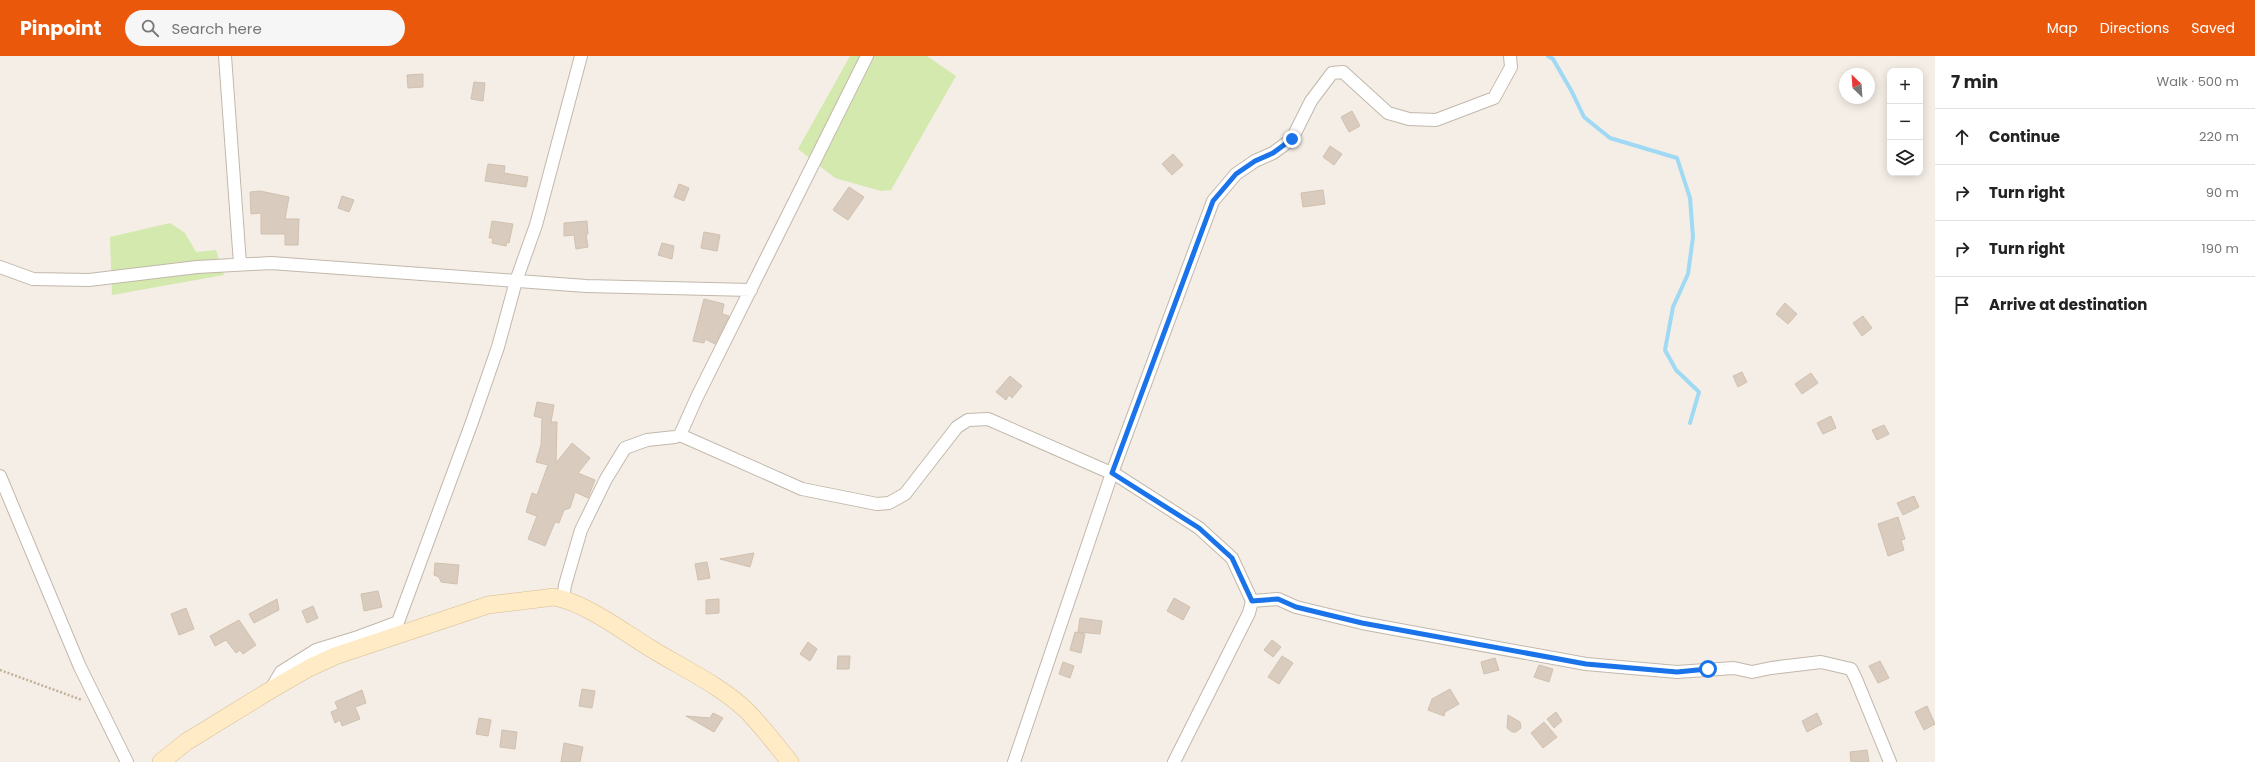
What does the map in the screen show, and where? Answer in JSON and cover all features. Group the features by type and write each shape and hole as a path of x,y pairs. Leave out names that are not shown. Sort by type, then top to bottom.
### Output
{"street":[{"path":"225,56 240,264"},
{"path":"270,691 281,672 316,650 355,638 398,622 498,347 516,281 536,225 581,56"},
{"path":"563,599 565,585 581,530 606,479 625,448 646,440 675,437 680,435 867,56"},
{"path":"1014,762 1112,473 1213,201 1236,174 1255,161 1273,153 1292,139 1310,101 1332,73 1343,72 1388,113 1409,119 1436,120 1494,98 1511,67 1510,56"},
{"path":"0,267 33,279 89,280 240,264 271,263 586,286 751,290"},
{"path":"680,435 802,489 877,504 890,503 905,494 957,427 968,420 976,418 988,419 1112,473 1199,528 1232,558 1252,601 1249,613 1174,762"},
{"path":"0,476 80,667 127,762"},
{"path":"161,762 186,742 309,668 335,656 488,605 554,597 563,599 592,613 702,679 735,701 747,711 790,762"},
{"path":"1252,601 1278,599 1296,607 1362,623 1586,664 1677,672 1734,668 1752,672 1771,668 1821,662 1838,665 1851,669 1890,762"}],"path":[{"path":"0,670 100,708"}],"green space":[{"path":"850,56 927,56 956,76 891,190 881,191 835,178 798,149"},
{"path":"170,223 185,233 196,252 216,250 224,275 112,295 110,237"}],"building":[{"path":"423,74 423,87 408,88 407,75"},
{"path":"474,82 485,83 483,101 471,99"},
{"path":"1352,111 1360,126 1349,132 1341,117"},
{"path":"1330,146 1342,154 1334,165 1323,157"},
{"path":"1173,154 1183,165 1172,175 1162,164"},
{"path":"488,164 505,166 504,173 528,177 526,187 485,181"},
{"path":"679,184 689,188 684,201 674,197"},
{"path":"849,187 864,197 848,220 833,210"},
{"path":"1323,190 1325,204 1303,207 1301,193"},
{"path":"260,191 289,197 285,219 299,219 298,245 285,245 285,234 261,234 261,213 251,214 250,192"},
{"path":"342,196 354,200 349,212 338,208"},
{"path":"492,221 513,224 509,243 507,242 506,246 492,243 493,238 489,238"},
{"path":"587,221 588,234 586,234 588,247 576,249 574,235 564,236 564,223"},
{"path":"704,232 720,235 717,251 701,248"},
{"path":"662,243 674,246 672,259 658,255"},
{"path":"704,299 724,304 722,314 729,316 715,344 705,339 704,343 693,341"},
{"path":"1785,303 1797,314 1788,324 1776,314"},
{"path":"1863,316 1872,328 1862,336 1853,323"},
{"path":"1742,372 1747,382 1738,387 1733,376"},
{"path":"1811,373 1818,383 1802,394 1795,384"},
{"path":"1010,376 1022,386 1012,398 1009,395 1006,400 996,392"},
{"path":"537,402 554,405 551,422 557,422 556,463 572,443 590,458 578,473 595,480 588,498 575,492 570,508 564,510 559,523 555,522 545,546 528,539 537,516 526,512 532,493 537,495 548,465 536,462 541,445 542,418 534,416"},
{"path":"1831,416 1836,428 1823,434 1817,423"},
{"path":"1884,425 1889,434 1877,440 1872,430"},
{"path":"1914,496 1919,507 1903,515 1897,503"},
{"path":"1898,517 1905,539 1901,540 1904,550 1888,556 1878,524"},
{"path":"754,553 750,567 720,559"},
{"path":"707,562 710,578 698,580 695,564"},
{"path":"435,563 459,565 457,584 441,582 439,577 434,575"},
{"path":"378,591 382,607 364,611 361,594"},
{"path":"1174,598 1190,607 1183,620 1167,611"},
{"path":"277,599 279,610 254,623 249,614"},
{"path":"719,599 719,613 706,614 706,600"},
{"path":"313,606 318,618 307,623 302,611"},
{"path":"186,608 194,629 179,635 171,614"},
{"path":"1080,618 1102,621 1100,634 1078,632"},
{"path":"239,620 256,645 243,654 240,650 236,653 226,640 215,646 210,636"},
{"path":"1075,632 1085,634 1081,653 1070,650"},
{"path":"1272,640 1281,647 1273,657 1264,650"},
{"path":"808,642 817,649 810,661 800,654"},
{"path":"838,656 850,656 849,669 837,669"},
{"path":"1282,656 1293,663 1279,684 1268,677"},
{"path":"1495,658 1499,670 1484,674 1481,662"},
{"path":"1880,661 1889,678 1878,683 1869,666"},
{"path":"1063,662 1074,666 1070,678 1059,674"},
{"path":"1539,665 1553,669 1549,682 1534,677"},
{"path":"582,689 595,691 592,708 579,706"},
{"path":"1450,689 1459,704 1445,712 1444,716 1428,710 1432,699"},
{"path":"362,690 366,703 355,707 360,719 342,726 340,720 335,723 331,712 338,709 335,702"},
{"path":"1927,706 1935,724 1924,730 1915,712"},
{"path":"1556,712 1562,721 1554,728 1547,719"},
{"path":"713,713 723,718 714,732 686,716 710,718"},
{"path":"1817,713 1822,724 1807,732 1802,721"},
{"path":"1508,715 1520,722 1521,728 1516,732 1512,732 1507,728"},
{"path":"479,718 491,720 488,736 476,734"},
{"path":"1544,722 1557,737 1543,748 1531,733"},
{"path":"502,730 517,732 515,749 500,747"},
{"path":"564,743 583,747 580,762 561,762"},
{"path":"1867,750 1869,762 1851,762 1850,752"}],"waterway":[{"path":"1548,56 1553,59 1572,92 1584,117 1610,138 1677,158 1690,198 1693,237 1688,274 1673,307 1665,350 1676,370 1699,392 1690,423"}],"route":[{"path":"1292,139 1273,153 1255,161 1236,174 1213,201 1176,297 1112,473 1199,528 1232,558 1252,601 1278,599 1296,607 1362,623 1586,664 1677,672 1708,669"}]}
